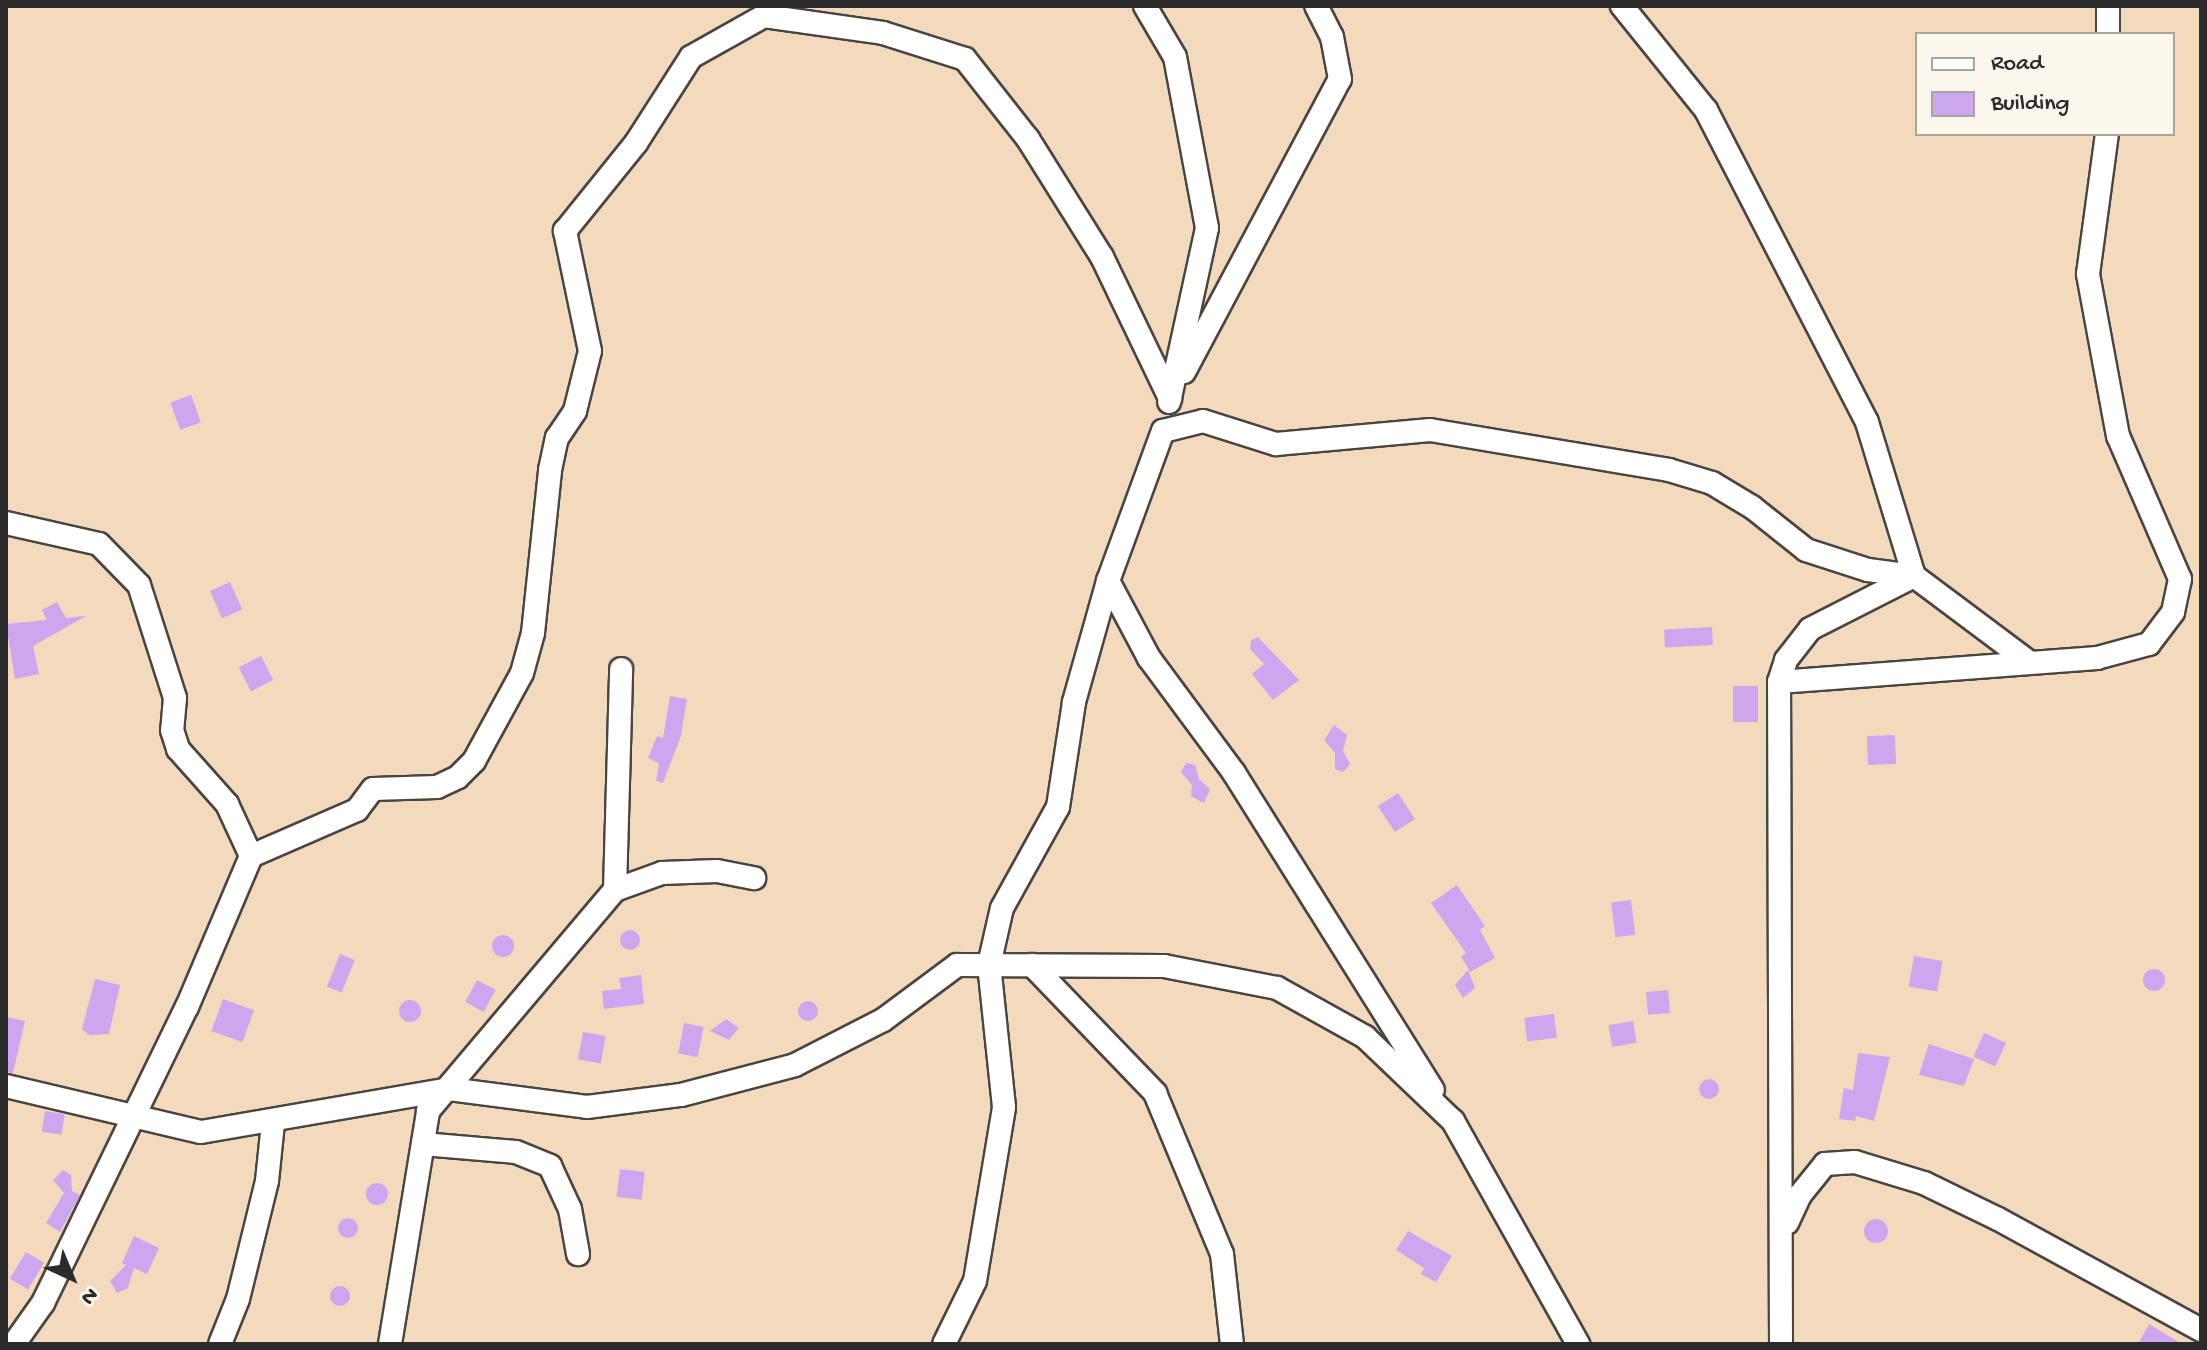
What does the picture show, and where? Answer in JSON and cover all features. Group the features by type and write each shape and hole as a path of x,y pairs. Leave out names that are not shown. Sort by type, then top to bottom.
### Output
{"street":[{"path":"944,1344 975,1281 1004,1107 989,965 1002,908 1058,807 1074,702 1108,581 1163,431 1207,228 1175,57 1145,6"},
{"path":"1170,398 1340,79 1332,37 1316,6"},
{"path":"1622,6 1706,110 1860,408 1914,576"},
{"path":"2108,6 2108,32"},
{"path":"14,1344 43,1303 135,1113 251,856 357,810 373,789 437,787 474,761 526,660 550,470 557,438 575,411 590,351 565,231 636,143 691,57 764,16 883,33 965,59 1028,139 1102,257 1170,398"},
{"path":"1779,682 2097,658 2149,644 2173,612 2180,579 2118,436 2101,369 2088,274 2107,136"},
{"path":"1163,431 1203,421 1276,444 1430,430 1669,470 1725,491 1806,550 1868,570 1914,576 2029,662"},
{"path":"6,523 99,544 139,585 175,698 172,730 178,749 227,804 251,856"},
{"path":"1781,1344 1784,1230 1779,682 1786,660 1810,629 1914,576"},
{"path":"1108,581 1149,658 1234,773 1453,1121 1578,1344"},
{"path":"615,890 621,669"},
{"path":"390,1344 428,1111 615,890 662,873 717,871 754,878"},
{"path":"6,1086 135,1113 201,1132 273,1123 449,1089 587,1107 681,1095 795,1065 883,1020 957,965 1164,966 1277,988 1365,1037 1453,1121"},
{"path":"1032,965 1155,1093 1222,1254 1232,1344"},
{"path":"220,1344 246,1270 267,1181 273,1123"},
{"path":"423,1144 516,1152 550,1166 570,1209 578,1254"},
{"path":"1784,1230 1800,1195 1825,1164 1855,1162 1924,1183 1998,1219 2201,1330"}],"building":[{"path":"191,395 201,422 180,430 170,403"},
{"path":"230,582 242,609 222,618 210,591"},
{"path":"57,602 66,618 86,616 33,646 39,674 15,679 6,624 47,620 42,610"},
{"path":"1712,627 1713,645 1665,647 1664,630"},
{"path":"1258,637 1299,680 1273,700 1252,674 1264,664 1250,649 1251,640"},
{"path":"261,656 273,680 251,691 239,667"},
{"path":"1733,686 1758,686 1758,722 1733,722"},
{"path":"670,696 687,699 681,736 663,783 656,781 659,763 648,758 657,736 663,738"},
{"path":"1334,725 1347,735 1343,751 1350,764 1343,772 1335,769 1335,753 1324,740"},
{"path":"1895,735 1896,764 1868,765 1867,736"},
{"path":"1186,763 1195,765 1199,779 1210,789 1204,803 1191,796 1192,785 1181,772"},
{"path":"1398,793 1415,819 1395,832 1378,806"},
{"path":"1457,885 1485,926 1480,930 1495,958 1470,972 1461,956 1466,953 1431,903"},
{"path":"1631,900 1635,935 1615,937 1611,902"},
{"path":"626,930 634,930 640,940 634,950 626,950 620,944 620,936"},
{"path":"503,935 511,938 514,946 511,954 503,957 495,954 492,946 495,938"},
{"path":"340,954 355,960 342,992 327,986"},
{"path":"1914,956 1943,961 1937,992 1909,987"},
{"path":"2154,969 2162,972 2165,980 2162,988 2154,991 2146,988 2143,980 2146,972"},
{"path":"1468,970 1475,988 1463,998 1455,985"},
{"path":"641,975 644,1004 604,1009 602,991 621,989 619,978"},
{"path":"95,979 120,985 109,1034 89,1035 82,1029"},
{"path":"477,980 496,990 484,1012 465,1002"},
{"path":"1668,990 1670,1013 1648,1015 1646,992"},
{"path":"223,999 254,1010 242,1042 211,1031"},
{"path":"410,1000 418,1003 421,1011 418,1019 410,1022 402,1019 399,1011 402,1003"},
{"path":"804,1001 812,1001 818,1011 812,1021 804,1021 798,1015 798,1007"},
{"path":"1554,1014 1557,1038 1527,1041 1524,1018"},
{"path":"6,1017 25,1021 13,1073 6,1072"},
{"path":"726,1019 739,1028 729,1040 710,1031"},
{"path":"1633,1021 1637,1043 1612,1047 1608,1025"},
{"path":"684,1023 704,1027 698,1057 678,1053"},
{"path":"583,1032 606,1036 601,1064 578,1060"},
{"path":"1984,1033 2006,1043 1995,1067 1973,1057"},
{"path":"1929,1044 1974,1059 1964,1086 1919,1075"},
{"path":"1858,1053 1890,1057 1874,1121 1856,1116 1855,1121 1839,1119 1844,1088 1853,1090"},
{"path":"1709,1079 1716,1082 1719,1089 1716,1096 1709,1099 1702,1096 1699,1089 1702,1082"},
{"path":"45,1111 65,1114 61,1135 42,1132"},
{"path":"620,1169 645,1172 641,1200 617,1197"},
{"path":"63,1170 71,1175 72,1191 80,1195 60,1232 46,1223 64,1193 53,1180"},
{"path":"377,1183 388,1194 377,1205 366,1194"},
{"path":"344,1218 352,1218 358,1228 352,1238 344,1238 338,1232 338,1224"},
{"path":"1876,1219 1885,1222 1888,1231 1885,1240 1876,1243 1867,1240 1864,1231 1867,1222"},
{"path":"1408,1231 1452,1256 1436,1282 1421,1274 1424,1268 1396,1250"},
{"path":"134,1236 159,1248 147,1274 134,1268 128,1288 117,1293 110,1281 126,1265 122,1263"},
{"path":"26,1252 44,1263 28,1289 10,1279"},
{"path":"336,1286 344,1286 350,1296 344,1306 336,1306 330,1300 330,1292"},
{"path":"2149,1324 2182,1344 2138,1344"}]}
